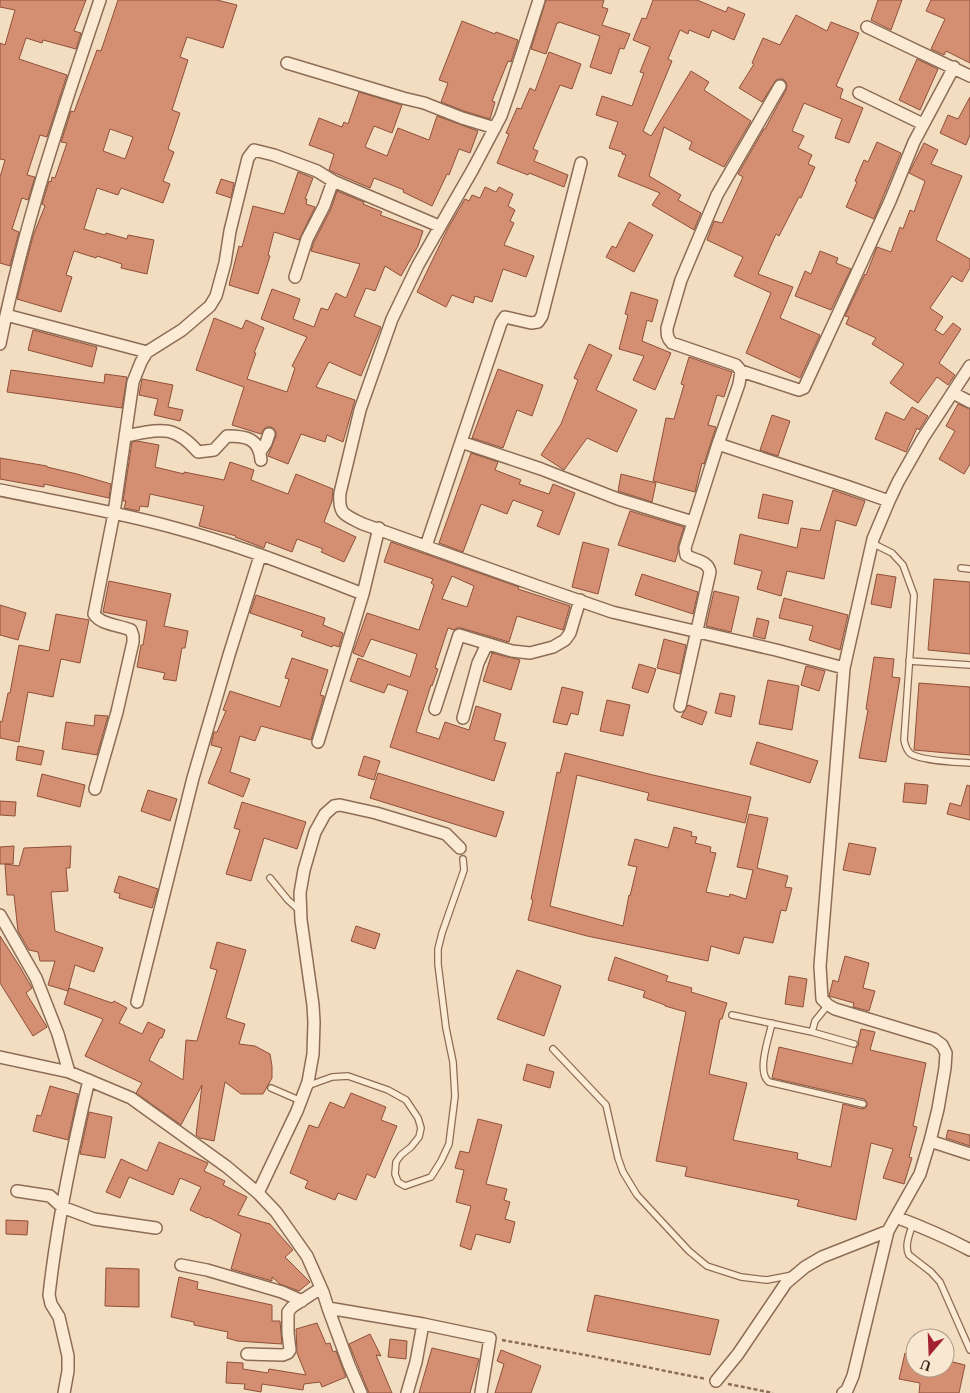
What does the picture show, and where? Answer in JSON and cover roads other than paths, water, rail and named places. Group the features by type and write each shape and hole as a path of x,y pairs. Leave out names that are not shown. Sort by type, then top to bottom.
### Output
{"street":[{"path":"0,344 37,197 100,0"},
{"path":"539,0 501,116 473,170 418,265 392,319 360,410 338,505 348,517 363,524 379,528 612,612 776,650 844,668"},
{"path":"867,27 970,75"},
{"path":"287,63 424,103 462,118 495,128"},
{"path":"780,86 717,195 681,280 667,328 667,336 668,340 672,343 736,365 741,371 799,390 804,388 890,201 914,142 954,67"},
{"path":"859,92 923,124"},
{"path":"95,789 117,712 133,642 131,630 103,622 94,614 114,513 133,382 140,362 147,352 182,330 210,306 216,296 248,158 254,150 274,155 317,171 334,181 439,226"},
{"path":"426,546 501,323 505,317 532,323 538,322 542,316 581,164"},
{"path":"295,277 307,239 334,181"},
{"path":"6,315 147,352"},
{"path":"843,1393 847,1390 853,1376 888,1232 920,1174 930,1141 945,1068 946,1053 942,1045 934,1039 835,1009 822,999 820,966 844,668 872,543 888,501 923,438 970,366"},
{"path":"680,706 710,572 709,567 705,563 690,558 686,554 685,548 739,384 741,371"},
{"path":"953,393 970,402"},
{"path":"125,436 161,430 178,434 198,452 214,450 227,436 243,436 252,440 260,456 269,434"},
{"path":"461,442 618,499 693,522"},
{"path":"718,444 888,501"},
{"path":"0,490 114,513 176,528 260,556 363,594"},
{"path":"318,742 363,594 379,528"},
{"path":"137,1002 193,778 260,556"},
{"path":"435,708 459,635 512,651 530,653 553,647 565,640 570,633 580,600"},
{"path":"463,718 478,663 487,644"},
{"path":"258,1193 307,1086 313,1054 313,1005 300,893 304,870 315,832 325,814 334,806 340,805 376,813 446,834 462,853"},
{"path":"0,915 36,978 58,1034 68,1072"},
{"path":"0,1057 68,1072 131,1098 227,1167 258,1193 276,1212 307,1256 361,1393"},
{"path":"64,1393 68,1371 68,1356 59,1317 49,1295 62,1207 89,1080"},
{"path":"930,1141 970,1154"},
{"path":"17,1191 50,1196 62,1207 94,1219 156,1228"},
{"path":"896,1217 950,1239 970,1250"},
{"path":"716,1381 738,1354 786,1283 822,1257 888,1232"},
{"path":"181,1265 207,1270 282,1292 302,1301"},
{"path":"247,1354 288,1353 290,1350 288,1312 292,1307 321,1288"},
{"path":"328,1308 423,1324 490,1338 481,1393"},
{"path":"407,1393 416,1362 423,1324"}],"lane":[{"path":"872,543 892,554 903,565 914,595 904,740 907,750 920,758 970,763"},
{"path":"961,568 970,569"},
{"path":"909,661 970,665"},
{"path":"307,1086 332,1077 348,1076 388,1090 406,1100 418,1118 421,1128 419,1138 401,1154 396,1162 395,1174 398,1182 404,1186 431,1177 449,1144 455,1096 453,1062 446,1028 438,950 464,870 462,853"},
{"path":"270,878 288,900 301,912"},
{"path":"812,1032 815,1021 828,1005"},
{"path":"732,1014 812,1032 854,1044"},
{"path":"772,1023 763,1062 765,1079 769,1082 863,1104"},
{"path":"553,1050 606,1105 623,1172 637,1195 689,1251 708,1266 741,1277 767,1280 797,1274"},
{"path":"271,1088 301,1101"},
{"path":"913,1223 907,1252 940,1282 970,1350"}]}
